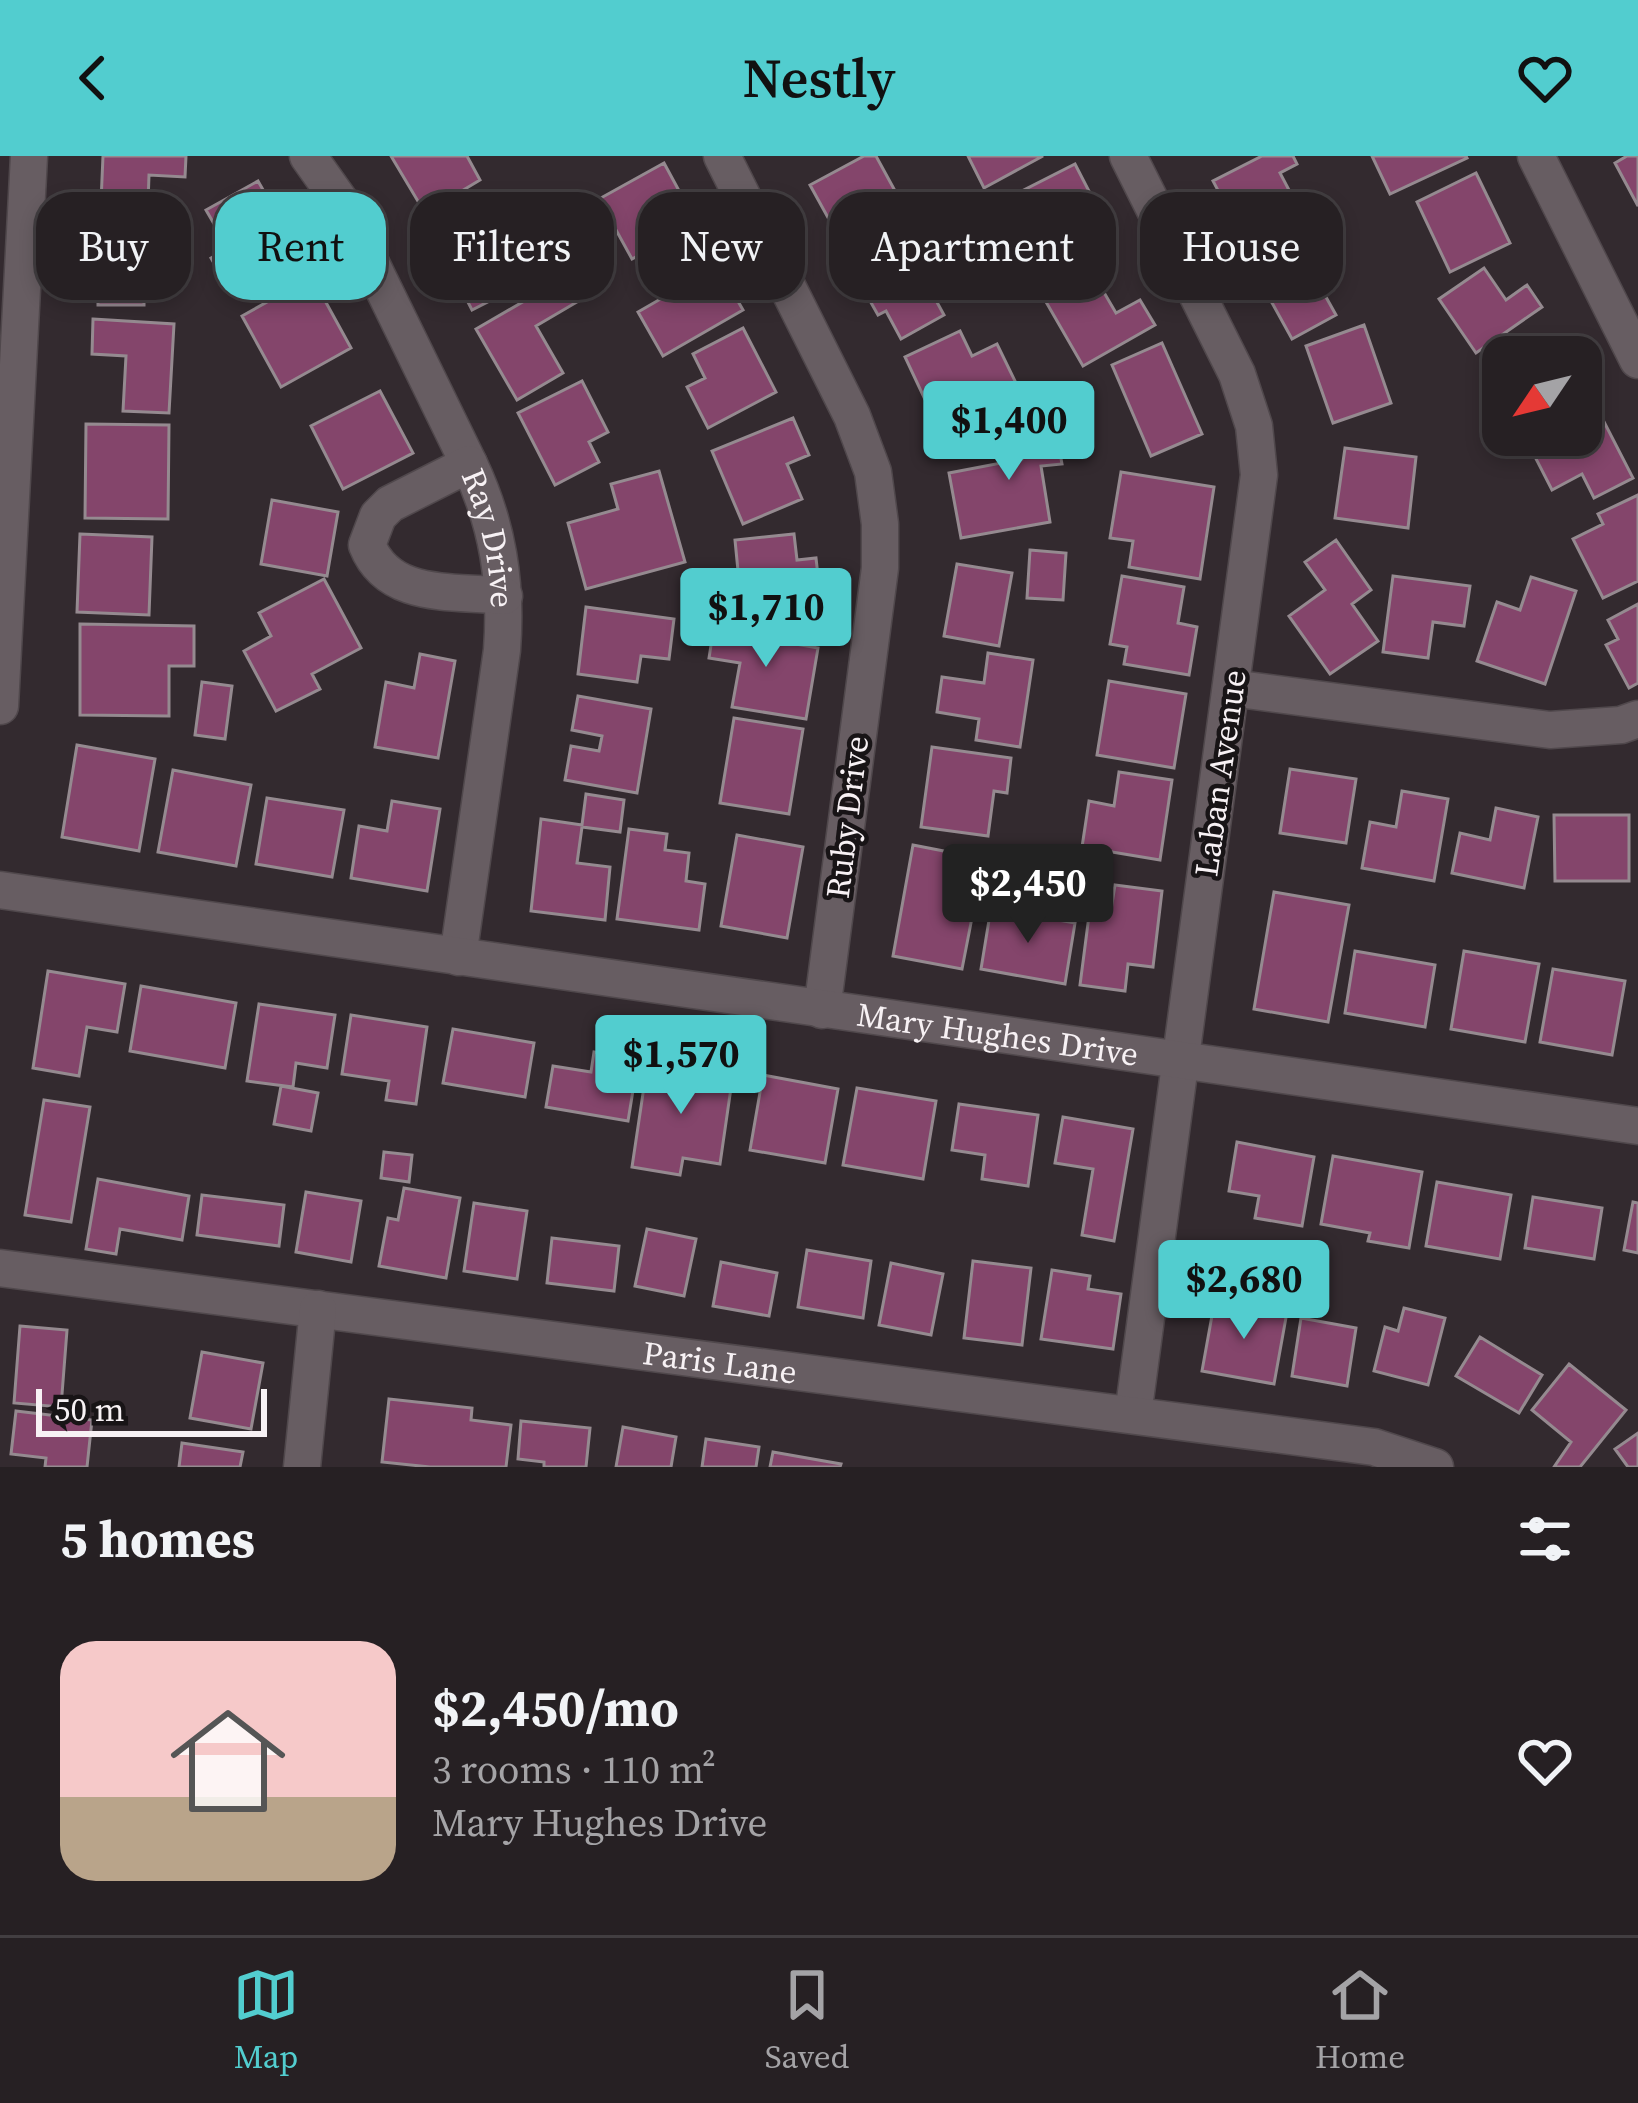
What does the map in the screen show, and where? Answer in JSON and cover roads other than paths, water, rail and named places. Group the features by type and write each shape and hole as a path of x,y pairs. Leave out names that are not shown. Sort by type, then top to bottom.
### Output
{"street":[{"path":"0,706 28,156"},
{"name":"Ray Drive","path":"308,156 342,204 469,464 501,552 502,650 458,957"},
{"name":"Ruby Drive","path":"722,156 853,416 873,472 880,524 880,568 822,1010"},
{"name":"Laban Avenue","path":"1129,156 1238,374 1254,426 1259,475 1133,1415"},
{"path":"1536,156 1638,360"},
{"path":"469,464 390,504 378,515 367,545 374,563 389,578 408,586 504,596"},
{"path":"1231,688 1550,730 1638,719"},
{"name":"Mary Hughes Drive","path":"0,890 1638,1126"},
{"name":"Paris Lane","path":"0,1268 1374,1448 1435,1467"},
{"path":"302,1467 318,1309"}]}
